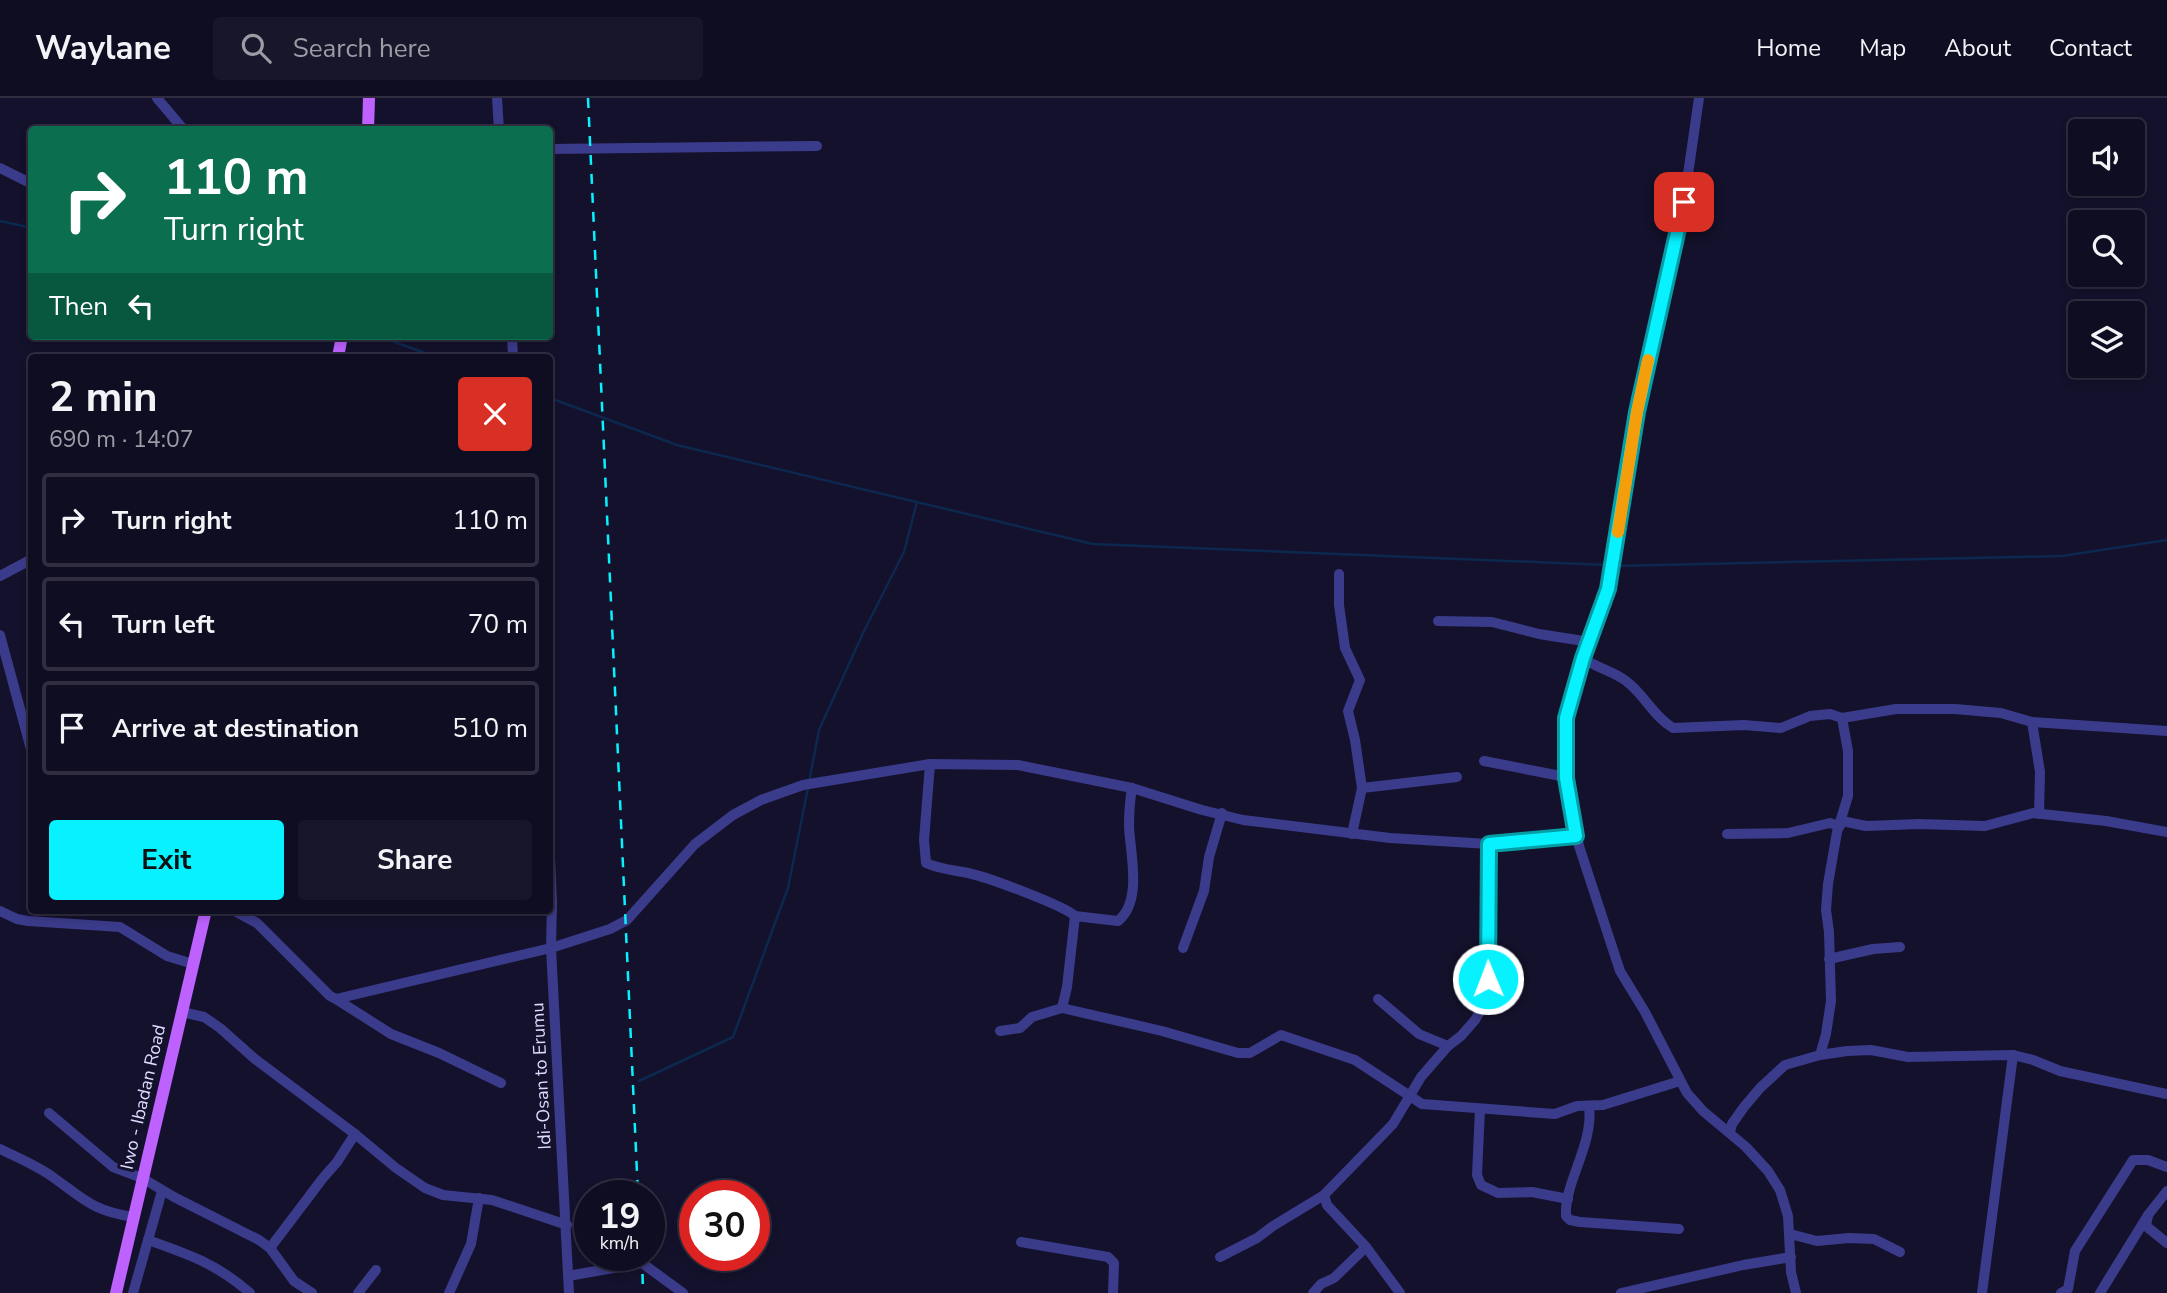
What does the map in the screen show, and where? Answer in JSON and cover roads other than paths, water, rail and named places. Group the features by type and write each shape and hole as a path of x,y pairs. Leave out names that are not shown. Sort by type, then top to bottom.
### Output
{"main road":[{"path":"368,126 369,98"},
{"name":"Iwo - Ibadan Road","path":"116,1293 205,914"}],"street":[{"path":"157,98 181,126"},
{"path":"498,98 499,126"},
{"path":"1699,98 1684,202 1637,412 1606,592 1566,718 1566,778 1576,836 1620,971 1645,1012 1687,1093 1768,1171 1780,1190 1788,1216 1791,1272 1796,1293"},
{"path":"553,149 817,146"},
{"path":"0,168 28,182"},
{"path":"0,576 28,561"},
{"path":"1339,574 1339,605 1345,648 1360,680 1348,711 1362,788 1352,834"},
{"path":"1438,621 1492,622 1539,634 1590,642"},
{"path":"0,635 28,738"},
{"path":"1583,658 1595,667 1626,681 1662,722 1673,728 1744,725 1782,727 1810,716 1830,714 1842,718 1896,709 1955,709 2001,713 2032,722 2167,731"},
{"path":"1819,1055 1826,1034 1831,1001 1826,910 1828,884 1848,796 1848,751 1842,718"},
{"path":"2032,722 2040,772 2039,814"},
{"path":"1484,761 1566,778"},
{"path":"336,999 551,948 610,929 627,920 695,844 733,815 761,800 803,785 930,764 1018,765 1132,788 1243,820 1352,834 1489,844 1576,836"},
{"path":"930,764 924,840 926,863 972,874 1046,901 1074,916 1118,921 1125,916 1132,891 1134,860 1129,829 1132,788"},
{"path":"1362,788 1458,777"},
{"path":"1183,948 1204,891 1209,858 1222,813"},
{"path":"1727,834 1788,833 1830,823 1866,826 1985,826 2033,813 2106,821 2167,832"},
{"path":"1220,1256 1257,1238 1324,1195 1392,1124 1421,1077 1448,1045 1461,1036 1475,1020 1485,1003 1488,979 1489,844"},
{"path":"0,911 28,921 120,927 167,956 193,964"},
{"path":"240,914 257,923 330,996 391,1034 439,1052 501,1083"},
{"name":"Idi-Osan to Erumu","path":"552,914 551,948 569,1293"},
{"path":"1062,1008 1067,987 1074,916"},
{"path":"1829,959 1873,949 1900,947"},
{"path":"1378,999 1419,1034 1448,1045"},
{"path":"1000,1031 1020,1028 1032,1017 1062,1008 1162,1031 1238,1053 1250,1052 1281,1035 1355,1060 1422,1104 1480,1109 1555,1114 1577,1106 1603,1105 1680,1081"},
{"path":"182,1012 204,1017 220,1028 255,1059 425,1188 443,1195 507,1204 566,1225"},
{"path":"1730,1132 1732,1124 1744,1107 1785,1065 1819,1055 1871,1050 1908,1057 2013,1055 2060,1071 2167,1094"},
{"path":"1982,1293 2013,1055"},
{"path":"1589,1106 1591,1121 1568,1199 1566,1216 1570,1220 1679,1229"},
{"path":"1480,1109 1477,1175 1481,1185 1498,1193 1532,1192 1568,1199"},
{"path":"49,1113 113,1167 142,1178 270,1248 295,1281 312,1293"},
{"path":"270,1248 338,1162 355,1134"},
{"path":"0,1149 45,1172 101,1210 133,1217"},
{"path":"2061,1293 2068,1289 2075,1251 2133,1160 2148,1160 2167,1167"},
{"path":"133,1293 162,1191"},
{"path":"2100,1293 2148,1215 2167,1191"},
{"path":"1324,1195 1327,1205 1366,1247 1400,1293"},
{"path":"449,1293 471,1244 479,1198"},
{"path":"2148,1215 2146,1226 2167,1243"},
{"path":"1790,1234 1817,1241 1874,1239 1900,1252"},
{"path":"148,1240 207,1262 231,1276 250,1293"},
{"path":"1021,1242 1108,1257 1114,1263 1113,1293"},
{"path":"1313,1293 1321,1284 1334,1278 1366,1247"},
{"path":"1621,1293 1742,1265 1791,1257"},
{"path":"568,1276 642,1263 683,1293"},
{"path":"358,1293 376,1270"}],"waterway":[{"path":"0,221 28,227"},
{"path":"389,340 428,354"},
{"path":"553,399 677,445 1093,544 1607,565"},
{"path":"809,782 819,730 904,552 917,502"},
{"path":"1614,566 2062,556 2167,540"},
{"path":"639,1081 733,1037 788,888 808,788"}],"railway":[{"path":"588,98 637,1180"},
{"path":"642,1271 643,1293"}]}
